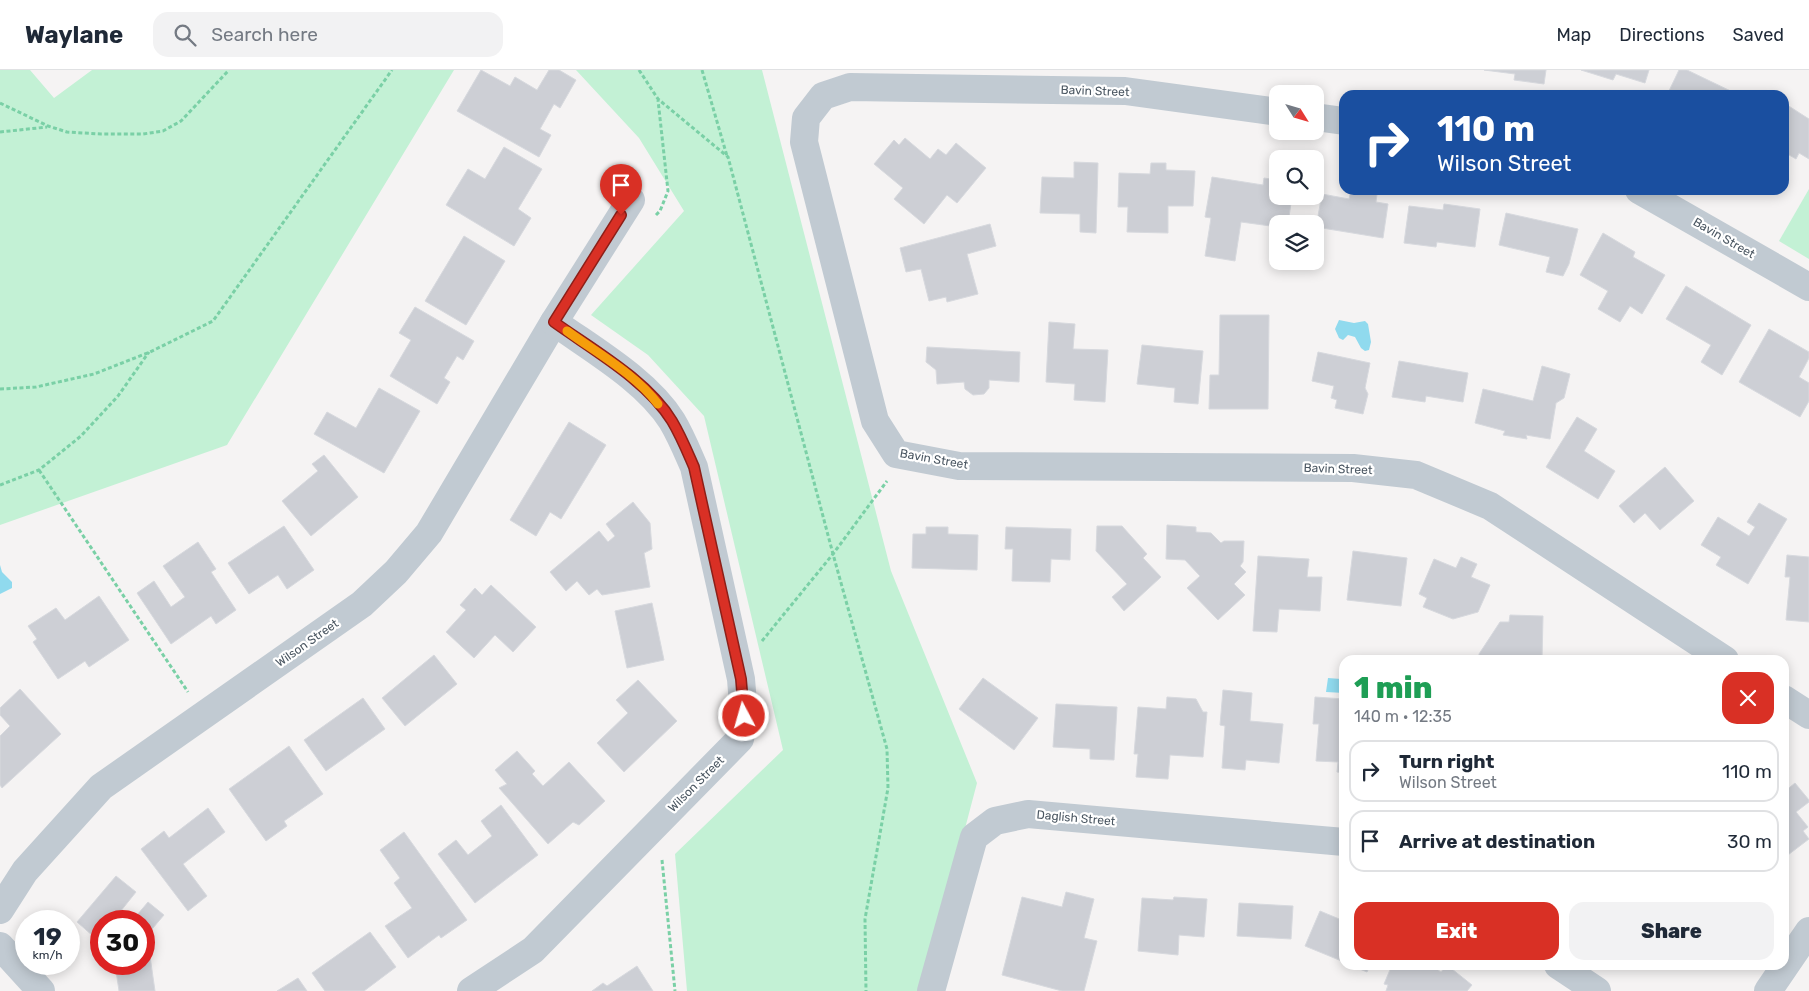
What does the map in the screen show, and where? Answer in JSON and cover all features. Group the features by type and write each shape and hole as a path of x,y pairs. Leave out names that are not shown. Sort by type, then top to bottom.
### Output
{"street":[{"name":"Bavin Street","path":"1269,111 1125,91 850,87 823,96 806,118 804,142 875,421 896,454 959,466 1353,468 1416,475 1490,506 1717,655"},
{"path":"1324,118 1339,120"},
{"name":"Bavin Street","path":"1648,195 1809,287"},
{"name":"Wilson Street","path":"0,910 25,872 101,787 362,604 396,572 429,532 554,322 631,200"},
{"name":"Wilson Street","path":"471,991 533,950 740,739 744,716 741,679 694,467 683,442 672,420 651,395 622,370 554,322"},
{"path":"1789,702 1809,716"},
{"name":"Daglish Street","path":"931,991 974,838 994,821 1028,814 1339,842"},
{"path":"1789,960 1809,931"},
{"path":"0,946 41,991"},
{"path":"1566,970 1597,991"},
{"path":"1768,991 1782,970"}],"path":[{"path":"0,103 48,126 67,132 143,134 163,130 180,121 229,70"},
{"path":"0,389 36,387 94,374 150,352 213,321 392,70"},
{"path":"639,70 658,99 728,157"},
{"path":"702,70 728,157 833,554 887,749 888,788 865,919 866,991"},
{"path":"0,132 48,126"},
{"path":"0,485 39,470 81,436 118,396 150,352"},
{"path":"39,470 204,716"},
{"path":"758,646 833,554 890,477"},
{"path":"661,858 675,991"}],"green space":[{"path":"0,70 30,70 54,98 92,70 454,70 227,445 0,525"},
{"path":"576,70 762,70 891,571 977,783 922,991 687,991 675,854 783,750 704,416 648,355 591,315 684,211 639,138"},
{"path":"1809,189 1809,259 1779,241"}],"water":[{"path":"1339,320 1354,323 1365,321 1368,324 1371,342 1369,350 1365,351 1361,348 1355,337 1348,335 1343,340 1339,338 1335,329"},
{"path":"0,565 2,572 12,582 12,588 0,594"},
{"path":"1328,678 1339,679 1339,693 1326,692"}],"building":[{"path":"481,70 510,86 515,77 537,90 549,70 559,70 576,80 560,108 554,104 540,129 551,135 539,157 457,111"},
{"path":"1484,70 1546,70 1544,84 1514,80 1515,74"},
{"path":"1581,70 1649,70 1645,83 1616,74 1613,80"},
{"path":"1679,70 1687,70 1729,90 1669,90"},
{"path":"1789,106 1809,119 1809,159 1799,153 1796,159 1789,155"},
{"path":"905,138 930,159 938,149 946,155 956,143 986,168 957,203 947,195 924,224 894,199 903,188 874,164 894,140 899,145"},
{"path":"504,147 542,169 518,209 531,218 514,246 446,205 468,169 485,179"},
{"path":"1074,162 1098,163 1096,233 1080,232 1080,214 1040,213 1042,177 1074,178"},
{"path":"1151,163 1166,163 1166,170 1195,171 1193,206 1168,206 1168,233 1127,232 1128,207 1118,207 1119,173 1150,174"},
{"path":"1212,177 1263,185 1264,178 1269,179 1269,205 1291,205 1289,215 1269,215 1269,226 1241,222 1235,261 1205,256 1211,218 1205,217"},
{"path":"1324,194 1349,199 1350,195 1377,195 1376,202 1388,204 1383,238 1324,228 1324,215 1318,215 1320,205 1324,205"},
{"path":"1444,204 1480,209 1475,247 1437,242 1436,247 1404,243 1409,206 1443,210"},
{"path":"1506,213 1578,229 1569,264 1563,276 1546,272 1550,257 1499,245"},
{"path":"990,224 996,246 967,254 978,294 947,302 946,297 929,301 921,269 906,272 900,248"},
{"path":"1603,233 1635,252 1633,257 1665,275 1642,314 1630,306 1620,322 1598,309 1608,291 1580,275"},
{"path":"464,236 505,261 466,325 425,301"},
{"path":"1686,286 1751,325 1722,375 1701,362 1711,345 1666,319"},
{"path":"415,307 474,341 463,360 457,356 444,378 450,382 437,404 390,376 411,340 399,333"},
{"path":"1220,315 1269,315 1268,409 1209,409 1210,375 1219,375"},
{"path":"1049,322 1075,324 1073,349 1108,350 1105,402 1074,400 1075,384 1046,382"},
{"path":"1769,329 1809,352 1809,358 1799,377 1809,383 1809,401 1800,417 1739,382"},
{"path":"1142,345 1203,351 1198,404 1174,402 1175,388 1137,384"},
{"path":"927,347 1020,352 1019,382 989,380 989,388 984,394 973,395 965,389 964,382 937,384 936,370 926,362"},
{"path":"1318,352 1370,363 1365,388 1368,394 1363,414 1335,408 1337,400 1331,398 1334,386 1312,381"},
{"path":"1399,361 1468,373 1463,402 1426,396 1425,402 1392,397"},
{"path":"1542,366 1570,374 1564,398 1556,403 1550,439 1526,435 1527,439 1503,435 1505,431 1475,423 1483,389 1533,401"},
{"path":"379,388 420,411 384,473 314,434 327,412 356,428"},
{"path":"1577,417 1597,429 1584,451 1615,471 1598,499 1546,467"},
{"path":"569,422 606,445 561,519 550,512 536,536 510,520"},
{"path":"324,455 358,497 311,536 282,501 318,471 312,464"},
{"path":"1665,467 1694,501 1660,530 1645,513 1634,523 1619,506"},
{"path":"633,502 650,523 652,549 644,553 650,587 602,595 597,589 589,595 577,581 566,591 550,572 599,531 608,542 615,536 606,524"},
{"path":"1759,503 1787,519 1748,584 1716,565 1721,557 1701,545 1718,517 1749,536 1755,527 1747,522"},
{"path":"1167,525 1196,527 1196,532 1211,533 1221,543 1224,541 1244,541 1243,562 1240,566 1246,572 1234,584 1245,595 1218,620 1187,588 1200,576 1185,560 1166,559"},
{"path":"284,526 314,570 287,589 278,575 249,594 228,563"},
{"path":"1097,526 1122,526 1147,554 1143,558 1161,577 1124,611 1112,597 1127,584 1096,551"},
{"path":"926,527 948,527 948,534 978,535 977,570 912,568 913,534 926,534"},
{"path":"1006,527 1071,529 1070,560 1051,559 1050,582 1012,581 1013,549 1005,549"},
{"path":"198,542 216,569 211,572 236,610 216,624 211,616 171,644 137,593 154,581 171,607 185,597 163,566"},
{"path":"1353,551 1407,558 1401,606 1347,600"},
{"path":"1787,555 1809,557 1809,622 1786,620 1790,577 1785,577"},
{"path":"1258,556 1309,559 1307,577 1322,577 1320,611 1279,609 1277,632 1253,631"},
{"path":"1461,557 1477,564 1471,577 1490,585 1478,612 1453,619 1423,607 1427,598 1419,594 1434,559 1456,568"},
{"path":"491,585 536,627 513,652 495,635 474,658 446,632 466,610 460,605 475,588 482,595"},
{"path":"99,596 129,640 89,667 85,661 58,679 33,642 37,639 28,626 56,608 65,620"},
{"path":"652,603 664,660 627,668 615,611"},
{"path":"1510,615 1543,616 1542,655 1479,655 1500,622 1509,622"},
{"path":"434,655 457,684 405,726 382,698"},
{"path":"983,678 1038,718 1014,750 959,709"},
{"path":"638,680 677,721 624,772 597,743 628,713 616,700"},
{"path":"20,689 61,734 2,788 0,785 0,736 10,726 0,715 0,708"},
{"path":"1223,690 1252,693 1250,721 1283,724 1279,763 1246,760 1245,770 1222,768 1225,726 1220,725"},
{"path":"1167,697 1196,699 1203,712 1207,712 1203,757 1170,755 1168,779 1136,777 1138,754 1134,754 1138,707 1166,709"},
{"path":"1315,697 1339,699 1339,772 1337,772 1338,762 1316,761 1319,724 1313,724"},
{"path":"363,698 385,729 326,771 304,740"},
{"path":"1056,704 1117,707 1114,760 1090,759 1090,749 1053,747"},
{"path":"289,746 323,794 284,821 287,826 266,841 229,789"},
{"path":"517,751 535,771 532,774 543,786 569,762 605,801 579,825 573,822 548,844 499,788 507,784 495,770"},
{"path":"1795,783 1809,800 1796,812 1808,827 1803,831 1809,839 1789,854 1789,788"},
{"path":"501,805 538,855 475,903 438,854 456,840 468,855 492,836 481,821"},
{"path":"208,808 225,832 183,864 207,896 188,911 141,849 164,831 169,838"},
{"path":"404,832 467,920 441,938 439,935 408,958 385,926 412,908 394,883 400,878 380,850"},
{"path":"116,876 136,892 122,910 90,910 90,933 80,925 80,918"},
{"path":"1066,892 1094,899 1084,938 1097,941 1084,991 1062,991 1002,975 1022,897 1062,907"},
{"path":"1174,897 1207,899 1204,937 1179,935 1178,955 1138,951 1142,898 1173,900"},
{"path":"148,902 164,915 155,926 155,910 141,910"},
{"path":"1239,903 1293,906 1291,939 1237,936"},
{"path":"1320,911 1339,919 1339,960 1305,946"},
{"path":"370,932 396,967 364,991 325,991 312,973"},
{"path":"637,966 653,991 592,991 603,983 607,986"},
{"path":"1390,970 1438,970 1441,972 1443,970 1453,970 1472,985 1467,991 1386,991 1388,985 1384,984"},
{"path":"117,975 153,975 155,991 119,991"},
{"path":"298,978 307,991 277,991"}],"slow traffic":[{"path":"567,331 622,370 651,395 658,404"}],"route":[{"path":"621,215 554,322 622,370 651,395 672,420 683,442 694,467 741,679 744,716"}]}
